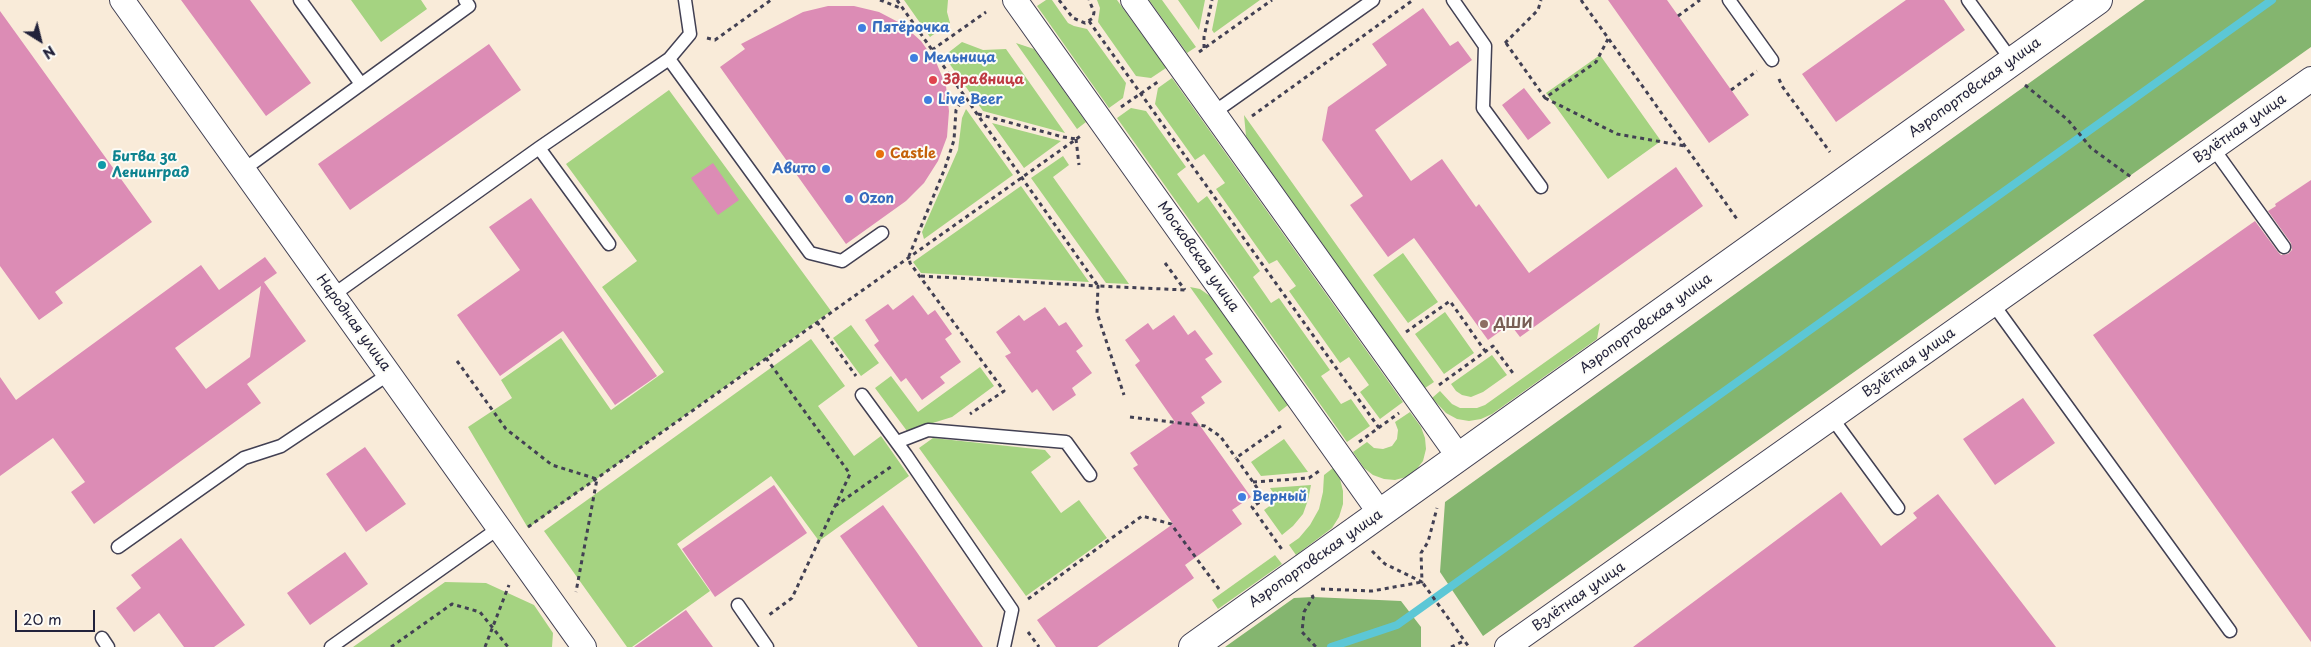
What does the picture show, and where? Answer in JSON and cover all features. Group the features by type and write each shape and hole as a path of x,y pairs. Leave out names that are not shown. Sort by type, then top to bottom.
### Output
{"street":[{"name":"Народная улица","path":"122,0 584,647"},
{"name":"Московская улица","path":"1015,0 1380,513"},
{"path":"1133,0 1459,457"},
{"name":"Аэропортовская улица","path":"1193,647 1459,457 2015,70 2098,0"},
{"name":"Взлётная улица","path":"1507,647 2311,78"}],"lane":[{"path":"300,0 361,84"},
{"path":"243,170 470,6 465,0"},
{"path":"333,295 539,148 669,59 690,34 685,0"},
{"path":"1213,113 1373,0"},
{"path":"1453,0 1485,46 1483,108 1541,187"},
{"path":"1729,0 1772,60"},
{"path":"1968,0 2015,70"},
{"path":"669,59 810,253 842,261 882,233"},
{"path":"539,148 609,244"},
{"path":"2214,148 2284,247"},
{"path":"1993,304 2230,631"},
{"path":"118,547 244,458 281,446 389,374"},
{"path":"862,395 906,455 1012,610 1004,647"},
{"path":"1832,418 1898,508"},
{"path":"896,442 928,430 1066,442 1090,475"},
{"path":"331,647 499,528"},
{"path":"738,605 767,647"}],"path":[{"path":"690,34 715,40 771,0"},
{"path":"880,0 903,8"},
{"path":"897,0 1098,286 1097,313 1124,395"},
{"path":"1060,0 1079,23 1085,23 1093,18 1094,12 1089,0"},
{"path":"1212,0 1204,36 1204,48 1272,0"},
{"path":"1252,116 1413,0"},
{"path":"1485,46 1506,43 1538,10 1541,0"},
{"path":"1580,0 1737,219"},
{"path":"1678,16 1700,0"},
{"path":"932,50 986,12"},
{"path":"1089,21 1379,428"},
{"path":"1545,98 1596,62 1608,39"},
{"path":"1506,43 1545,98 1617,134 1685,146"},
{"path":"1731,90 1772,60 1782,86 1830,152"},
{"path":"2015,70 2068,120 2091,148 2133,179"},
{"path":"1119,109 1162,78"},
{"path":"945,431 1004,391 910,263 909,256 948,159 954,140 956,110 965,96"},
{"path":"977,114 1076,139"},
{"path":"1076,139 1079,165"},
{"path":"528,528 1076,139"},
{"path":"920,276 1185,290 1166,263"},
{"path":"1406,332 1450,301 1486,351"},
{"path":"817,322 863,385 862,395"},
{"path":"1435,388 1493,346 1515,376"},
{"path":"752,626 792,598 850,474 766,358"},
{"path":"457,361 506,430 552,464 597,479"},
{"path":"1358,443 1400,412"},
{"path":"1130,417 1204,426 1220,436 1264,499 1252,507 1279,545"},
{"path":"1236,458 1281,426"},
{"path":"835,506 906,455"},
{"path":"1253,482 1309,478 1322,468"},
{"path":"575,594 597,479"},
{"path":"1422,582 1421,553 1428,542 1436,509 1442,501"},
{"path":"1012,610 1142,516 1170,524 1218,588"},
{"path":"1356,531 1368,547 1385,564 1422,582 1469,647"},
{"path":"485,647 510,583 514,580"},
{"path":"1312,586 1319,589 1372,591 1422,582"},
{"path":"1310,590 1314,597 1304,612 1302,632 1316,647"},
{"path":"391,647 452,604 480,612 493,625 508,647"},
{"path":"1451,647 1464,641"}],"green space":[{"path":"351,0 421,0 427,9 381,42"},
{"path":"904,0 948,0 947,12 950,23 930,37"},
{"path":"1046,0 1052,0 1068,23 1087,29 1126,83 1123,98 1109,108 1037,6"},
{"path":"1097,0 1117,0 1166,68 1151,78 1136,76 1098,22 1100,8"},
{"path":"1149,0 1162,0 1196,47 1187,53"},
{"path":"1178,0 1205,0 1199,30"},
{"path":"1218,0 1260,0 1214,33 1212,30"},
{"path":"2145,0 2311,0 2311,47 1483,636 1440,572 1445,502"},
{"path":"962,42 983,50 1006,49 1065,133 983,111 944,56"},
{"path":"1016,43 1034,49 1086,122 1077,129"},
{"path":"1600,55 1661,141 1608,179 1546,93"},
{"path":"1172,78 1403,402 1380,419 1360,392 1369,385 1349,357 1340,363 1289,291 1296,286 1277,260 1269,264 1216,189 1225,183 1204,154 1195,160 1155,104 1158,88"},
{"path":"669,90 831,311 528,528 468,427 512,398 501,380 561,338 611,410 664,372 602,287 637,261 566,164"},
{"path":"1131,108 1146,111 1186,167 1177,174 1198,203 1207,196 1260,271 1253,277 1271,303 1279,298 1330,370 1321,376 1341,404 1351,399 1370,426 1347,442 1117,118"},
{"path":"966,109 1013,175 924,239 922,232 958,150 962,118"},
{"path":"1244,115 1434,382 1425,388 1246,136"},
{"path":"992,123 1061,141 1024,168"},
{"path":"1063,156 1069,165 1053,177 1129,284 1106,283 1031,178"},
{"path":"1021,186 1089,282 921,273 913,262"},
{"path":"1403,253 1438,302 1408,323 1373,275"},
{"path":"1190,287 1200,289 1210,296 1288,405 1279,412"},
{"path":"1445,312 1474,353 1444,374 1415,334"},
{"path":"1600,323 1597,339 1492,414 1481,419 1469,421 1457,419 1446,413 1432,398 1440,391 1452,404 1460,408 1477,408 1485,405"},
{"path":"851,325 879,363 861,376 833,338"},
{"path":"811,339 845,386 818,406 854,456 881,436 909,476 819,541 771,476 677,544 710,591 632,647 627,647 544,531"},
{"path":"1492,355 1507,375 1483,392 1471,397 1456,391 1451,384"},
{"path":"980,367 994,386 952,417 907,431 875,388 891,376 918,412"},
{"path":"1410,412 1421,427 1425,438 1426,449 1423,461 1416,470 1406,477 1395,480 1373,475 1364,468 1353,452 1367,442 1374,448 1383,449 1392,446 1397,439 1398,430 1395,422"},
{"path":"933,438 1045,450 1051,457 1031,472 1061,513 1079,500 1107,538 1026,596 919,448"},
{"path":"1284,439 1308,472 1261,476 1251,462"},
{"path":"1333,468 1340,479 1343,491 1343,504 1339,517 1332,528 1296,555 1289,545 1299,538 1310,525 1319,509 1324,475"},
{"path":"1311,485 1303,514 1282,535 1264,510 1278,500 1270,488"},
{"path":"1275,555 1282,564 1218,609 1212,600"},
{"path":"445,582 486,583 534,605 553,633 552,647 353,647"},
{"path":"1313,597 1401,601 1421,627 1421,647 1225,647 1294,598"}],"building":[{"path":"181,0 250,0 311,83 266,116"},
{"path":"1608,0 1667,0 1749,115 1709,143"},
{"path":"1906,0 1944,0 1965,30 1836,122 1802,74"},
{"path":"828,6 854,6 879,12 902,24 921,41 936,62 946,86 949,111 947,137 938,161 924,183 906,201 846,244 720,67 745,49 741,44 803,12"},
{"path":"1423,8 1450,46 1458,41 1472,60 1375,130 1411,181 1442,159 1476,207 1479,204 1529,273 1676,167 1703,206 1520,337 1510,324 1488,340 1414,238 1388,257 1350,205 1363,196 1322,140 1328,107 1387,65 1372,44"},
{"path":"0,11 152,222 55,292 63,303 39,320 0,266"},
{"path":"489,44 521,90 350,210 318,164"},
{"path":"1524,88 1551,123 1528,140 1502,105"},
{"path":"713,163 739,200 718,215 691,178"},
{"path":"2311,180 2311,642 2093,335 2255,221 2281,255 2288,254 2292,250 2291,243 2268,211 2276,206 2275,204"},
{"path":"531,198 657,376 615,405 563,331 500,376 457,315 520,270 489,227"},
{"path":"265,257 277,273 264,282 306,341 247,384 261,403 94,524 71,492 85,482 53,438 0,476 0,377 16,400 201,265 219,290","holes":["261,286 250,357 206,389 175,348"]},
{"path":"913,295 928,315 935,310 952,334 945,339 961,362 940,377 945,383 922,400 906,378 901,382 874,345 879,341 865,320 888,304 893,310"},
{"path":"1045,307 1059,326 1066,322 1083,346 1076,351 1092,373 1072,388 1076,395 1053,411 1037,389 1032,393 1005,356 1011,353 996,332 1019,315 1024,321"},
{"path":"1174,315 1188,335 1195,330 1213,354 1205,359 1222,382 1201,397 1205,403 1191,413 1251,497 1232,510 1242,524 1185,565 1194,578 1097,647 1056,647 1037,620 1173,524 1133,468 1138,465 1130,453 1175,422 1135,365 1140,361 1125,340 1148,323 1153,330"},
{"path":"2023,398 2055,443 1995,485 1963,439"},
{"path":"365,447 406,504 366,532 326,474"},
{"path":"774,485 807,533 715,597 682,549"},
{"path":"1841,492 1881,546 1917,518 1913,513 1938,494 2056,647 1633,647"},
{"path":"883,505 983,647 918,647 840,536"},
{"path":"181,538 245,625 214,647 184,647 159,613 134,632 116,608 141,588 131,575"},
{"path":"345,552 368,584 310,625 287,593"},
{"path":"686,610 713,647 634,647"}],"waterway":[{"path":"1331,647 1397,625 2272,0"}],"place":[{"name":"Пятёрочка","path":"862,28"},
{"name":"Мельница","path":"914,58"},
{"name":"Здравница","path":"933,80"},
{"name":"Live Beer","path":"928,100"},
{"name":"Castle","path":"880,154"},
{"name":"Битва за Ленинград","path":"102,165"},
{"name":"Авито","path":"826,169"},
{"name":"Ozon","path":"849,199"},
{"name":"ДШИ","path":"1484,324"},
{"name":"Верный","path":"1242,497"}]}
